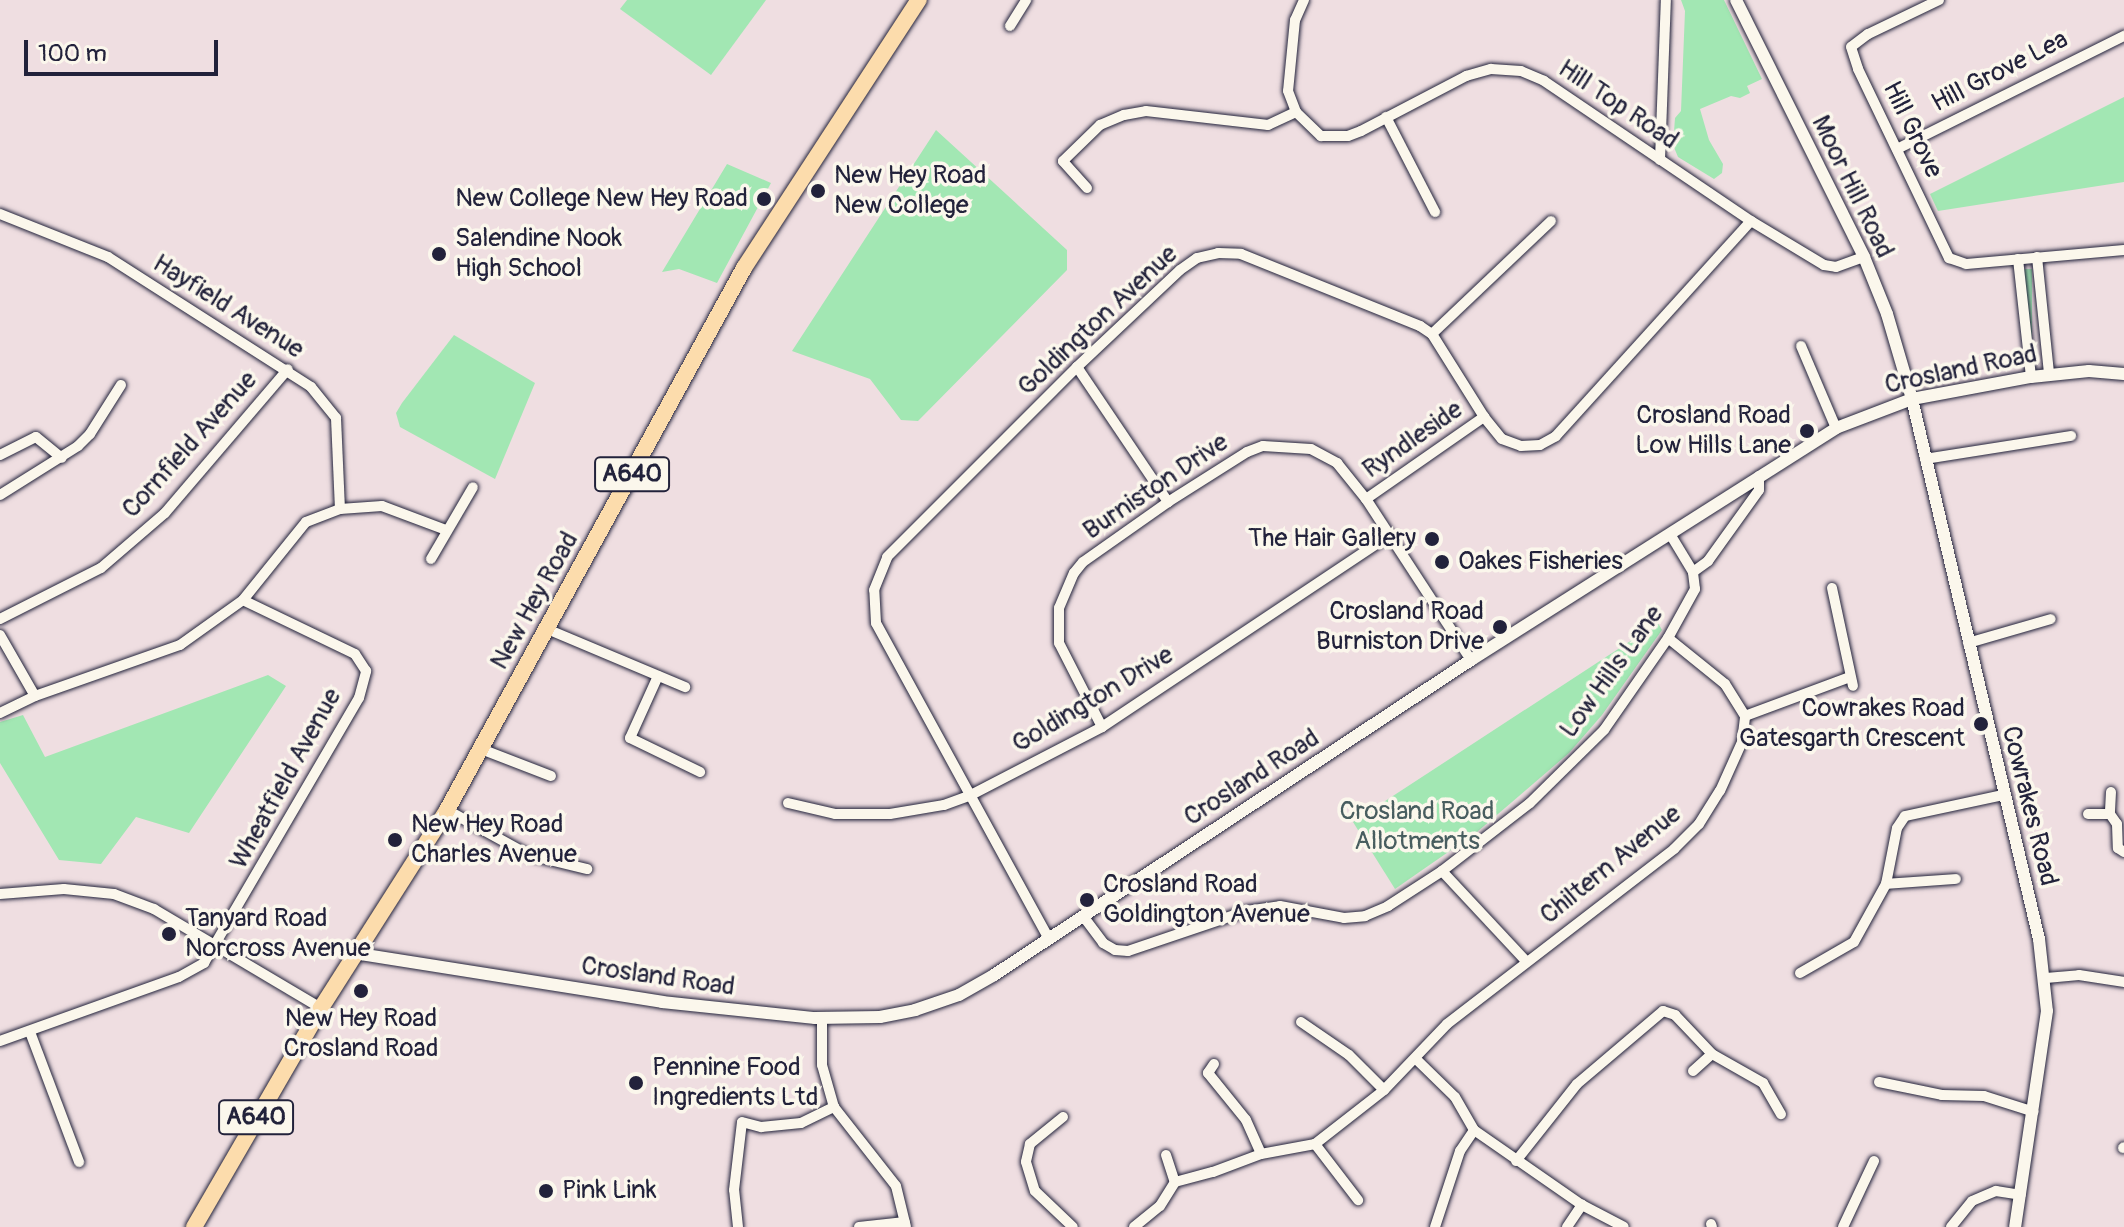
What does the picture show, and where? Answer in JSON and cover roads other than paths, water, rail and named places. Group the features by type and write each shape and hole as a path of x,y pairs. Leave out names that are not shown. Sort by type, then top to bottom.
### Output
{"highway":[{"name":"New Hey Road","path":"194,1227 354,953 447,810 744,268 919,0"}],"street":[{"path":"1010,26 1026,0"},
{"path":"1087,188 1063,161 1100,125 1124,115 1146,111 1268,125 1296,112 1288,91 1291,47 1295,20 1304,0"},
{"path":"1660,160 1666,0"},
{"name":"Moor Hill Road","path":"1736,0 1864,257 1887,314 1912,399"},
{"name":"Hill Grove","path":"1939,0 1868,34 1851,47 1858,69 1949,258 1966,264 2124,250"},
{"name":"Hill Grove Lea","path":"1897,149 2124,36"},
{"name":"Hill Top Road","path":"1296,112 1306,126 1321,136 1333,138 1361,131 1466,76 1508,68 1544,81 1751,221 1824,265 1836,267 1864,257"},
{"path":"1386,117 1435,212"},
{"name":"Hayfield Avenue","path":"0,214 108,257 288,369 311,387 336,418 340,509"},
{"path":"1551,221 1432,334 1484,417 1502,439 1521,446 1540,445 1556,436 1751,221"},
{"name":"Goldington Avenue","path":"1049,939 876,623 874,590 887,557 1077,367 1180,270 1197,258 1218,253 1241,254 1432,334"},
{"path":"2037,257 2049,374"},
{"path":"2018,259 2031,377"},
{"path":"1801,346 1836,428"},
{"path":"1077,367 1168,502"},
{"name":"Cornfield Avenue","path":"0,619 101,568 165,513 288,369"},
{"name":"Crosland Road","path":"354,953 665,1003 822,1019 880,1017 944,1000 994,975 1471,660 1836,428 1912,399 2049,374 2124,374"},
{"path":"0,495 62,458 90,434 121,385"},
{"name":"Cowrakes Road","path":"1912,399 2046,978 2047,1011 2015,1227"},
{"name":"Ryndleside","path":"1366,499 1484,417"},
{"path":"1925,459 2071,436"},
{"path":"0,455 36,437 62,458"},
{"name":"Burniston Drive","path":"1102,727 1063,656 1057,628 1066,587 1083,562 1168,502 1247,452 1263,446 1311,449 1337,463 1366,499 1471,660"},
{"path":"1670,534 1693,572 1708,561 1759,490 1759,476"},
{"path":"431,559 473,487"},
{"path":"0,713 35,696 180,645 243,600 306,522 340,509 382,506 446,530"},
{"name":"Goldington Drive","path":"788,803 835,814 890,814 944,805 969,796 1102,727 1390,535"},
{"name":"Low Hills Lane","path":"1083,916 1103,943 1115,950 1128,951 1246,911 1280,906 1344,918 1365,916 1388,906 1442,871 1567,770 1604,730 1668,638 1695,589 1693,572"},
{"path":"1668,638 1725,684 1745,716 1852,682 1832,588"},
{"name":"Wheatfield Avenue","path":"0,1041 179,977 204,963 359,698 366,671 355,654 243,600"},
{"path":"1968,643 2051,619"},
{"path":"547,629 685,687"},
{"path":"0,635 35,696"},
{"path":"658,676 630,738 700,772"},
{"name":"Chiltern Avenue","path":"1315,1144 1384,1090 1447,1024 1674,849 1699,824 1720,791 1742,742 1745,716"},
{"path":"481,749 551,776"},
{"path":"2111,792 2110,814 2117,824 2118,848 2124,852"},
{"path":"1800,973 1854,942 1886,884 1897,828 1905,816 2003,795"},
{"path":"447,810 529,855 587,869"},
{"path":"2088,814 2110,814"},
{"path":"1442,871 1526,961"},
{"path":"1886,884 1956,879"},
{"path":"1,893 64,889 114,894 154,909 215,948 321,1008"},
{"path":"2046,978 2079,975 2124,982"},
{"path":"1516,1161 1577,1084 1663,1011 1675,1015 1712,1054 1763,1083 1781,1114"},
{"path":"822,1019 822,1065 834,1107 896,1186 906,1224 859,1227"},
{"path":"1301,1022 1349,1055 1384,1090"},
{"path":"30,1032 79,1162"},
{"path":"1693,1071 1712,1054"},
{"path":"1416,1059 1455,1097 1474,1130 1582,1205 1624,1227"},
{"path":"1214,1064 1208,1073 1246,1120 1261,1154"},
{"path":"1879,1082 1942,1095 1984,1096 2034,1112"},
{"path":"738,1227 734,1190 742,1122 761,1127 801,1123 834,1107"},
{"path":"1063,1117 1030,1144 1026,1162 1035,1191 1073,1227"},
{"path":"1435,1227 1460,1151 1474,1130"},
{"path":"1134,1227 1160,1206 1175,1182 1261,1154 1315,1144 1358,1200"},
{"path":"1166,1155 1175,1182"},
{"path":"1843,1227 1874,1161"},
{"path":"1951,1227 1972,1201 1996,1191 2021,1195"},
{"path":"1567,1227 1582,1205"}],"place":[{"name":"New Hey Road New College","path":"818,191"},
{"name":"New College New Hey Road","path":"764,199"},
{"name":"Salendine Nook High School","path":"439,254"},
{"name":"Crosland Road Low Hills Lane","path":"1807,431"},
{"name":"The Hair Gallery","path":"1432,539"},
{"name":"Oakes Fisheries","path":"1442,562"},
{"name":"Crosland Road Burniston Drive","path":"1500,627"},
{"name":"Cowrakes Road Gatesgarth Crescent","path":"1981,724"},
{"name":"New Hey Road Charles Avenue","path":"395,840"},
{"name":"Crosland Road Goldington Avenue","path":"1087,900"},
{"name":"Tanyard Road Norcross Avenue","path":"169,934"},
{"name":"New Hey Road Crosland Road","path":"361,991"},
{"name":"Pennine Food Ingredients Ltd","path":"636,1083"},
{"name":"Pink Link","path":"546,1191"}],"park label":[{"name":"Crosland Road Allotments","path":"1417,827"}]}
